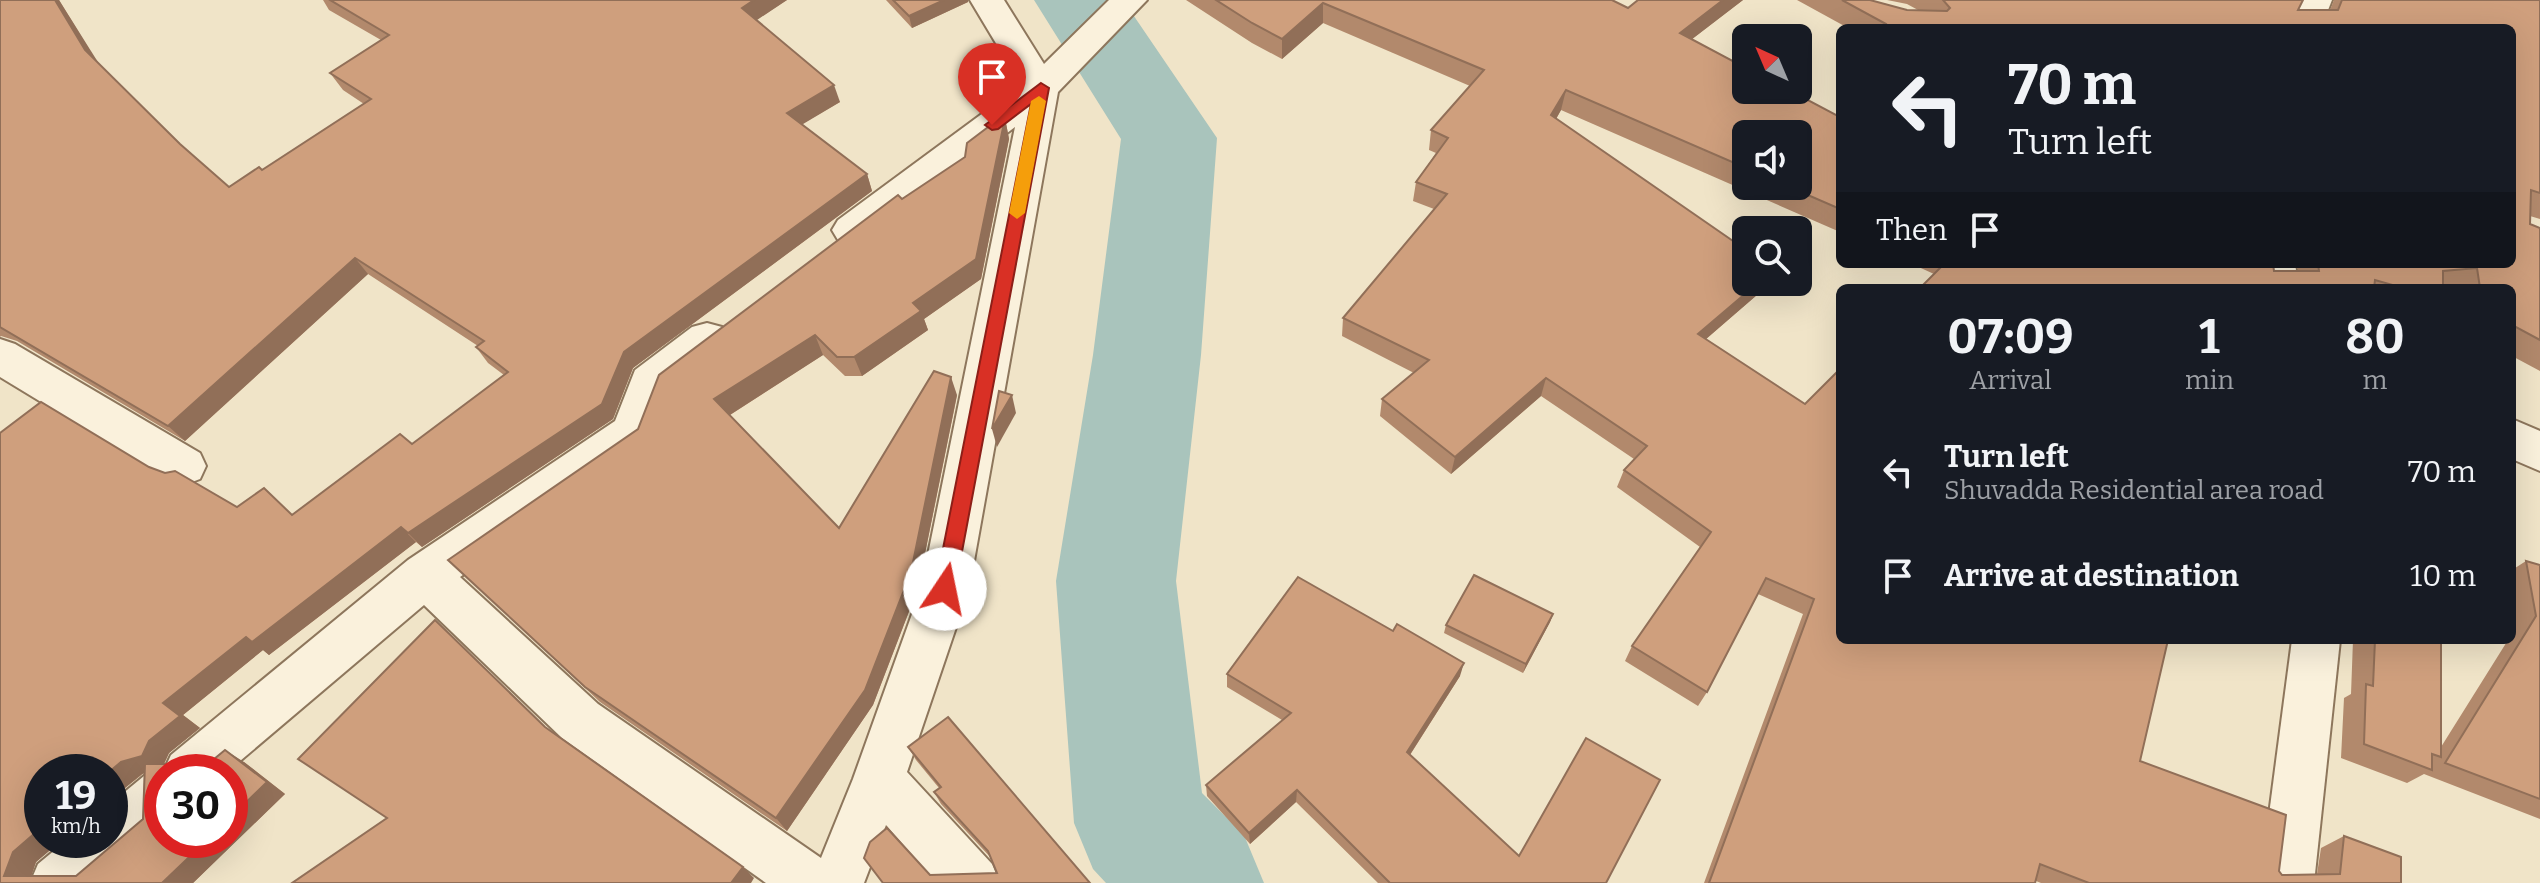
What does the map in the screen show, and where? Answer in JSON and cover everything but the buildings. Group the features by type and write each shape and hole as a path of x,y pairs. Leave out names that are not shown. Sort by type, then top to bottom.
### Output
{"street":[{"path":"837,883 879,779 945,589 1041,88 987,0"},
{"path":"827,249 1041,88 1130,0"},
{"path":"2305,24 2315,0"},
{"path":"211,754 425,575 633,432 650,382 738,316"},
{"path":"0,356 184,466"},
{"path":"2516,439 2540,453"},
{"path":"425,575 580,721 811,883"},
{"path":"2287,883 2316,644"},
{"path":"879,779 973,883"},
{"path":"128,822 144,809"},
{"path":"57,883 86,858"}],"waterway":[{"path":"1078,0 1169,138 1147,355 1116,581 1140,823 1196,883"}],"slow traffic":[{"path":"1017,213 1039,101"}],"route":[{"path":"945,589 1041,88 992,125"}]}
